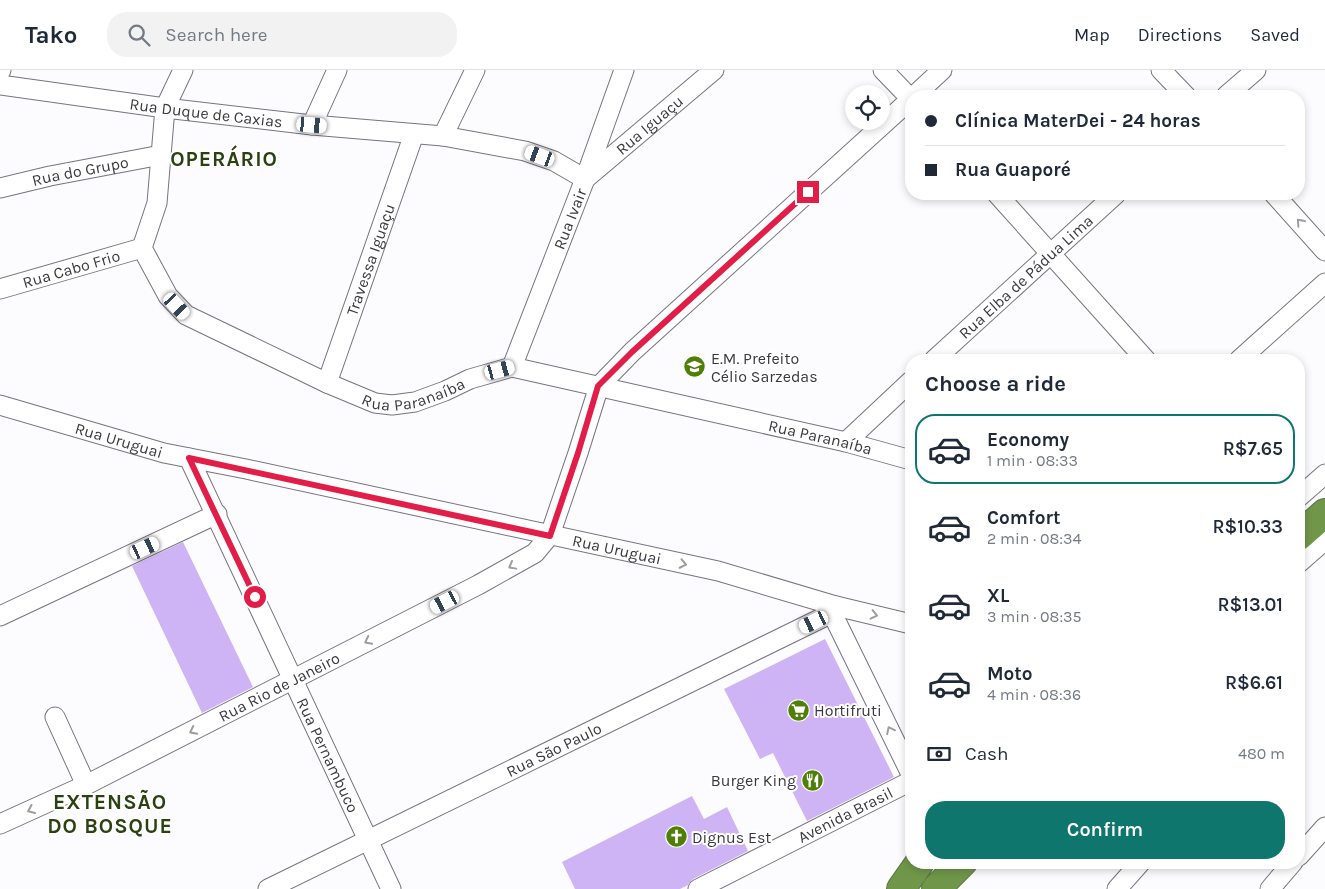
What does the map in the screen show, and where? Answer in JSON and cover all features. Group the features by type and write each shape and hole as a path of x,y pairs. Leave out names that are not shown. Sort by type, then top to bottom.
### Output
{"highway":[{"path":"1305,511 1325,493"},
{"path":"1317,542 1325,513"},
{"path":"899,888 914,869"},
{"path":"936,889 956,869"}],"street":[{"path":"142,248 158,202 165,108 183,70"},
{"path":"312,125 337,70"},
{"path":"443,136 474,70"},
{"name":"Rua Ivair","path":"512,367 585,179 624,70"},
{"name":"Rua Iguaçu","path":"585,179 714,70"},
{"path":"883,70 905,93"},
{"path":"920,90 942,70"},
{"path":"1161,70 1180,90"},
{"path":"1233,90 1256,70"},
{"name":"Rua Duque de Caxias","path":"0,85 165,108 312,125 443,136 525,151 554,161 585,179"},
{"path":"550,536 598,386 638,346 905,104"},
{"name":"Travessa Iguaçu","path":"327,383 414,134"},
{"name":"Rua do Grupo","path":"0,188 50,176 160,155"},
{"path":"1003,200 1141,354"},
{"name":"Rua Elba de Pádua Lima","path":"940,354 1109,200"},
{"path":"1279,200 1325,251"},
{"name":"Rua Paranaíba","path":"142,248 168,296 186,315 327,383 375,403 392,405 415,402 446,391 470,379 512,367 846,442 905,458"},
{"name":"Rua Cabo Frio","path":"0,289 142,248"},
{"path":"1246,354 1325,282"},
{"path":"846,442 905,387"},
{"name":"Rua Uruguai","path":"2,408 164,453 718,571 834,610 905,623"},
{"name":"Rua Pernambuco","path":"189,458 217,514 391,889"},
{"path":"1305,492 1325,474"},
{"path":"0,616 217,514"},
{"name":"Rua Rio de Janeiro","path":"0,824 86,785 478,585 535,553 550,536"},
{"path":"1305,556 1317,542"},
{"path":"834,610 905,761"},
{"name":"Rua São Paulo","path":"268,889 834,610"},
{"path":"55,717 86,785"},
{"name":"Avenida Brasil","path":"698,889 905,784"},
{"path":"1305,849 1325,827"},
{"path":"1117,889 1135,869"},
{"path":"1270,889 1287,869"}],"building":[{"path":"183,542 253,687 202,713 132,566"},
{"name":"Hortifruti","path":"825,639 894,777 807,821 773,753 760,759 724,689"},
{"name":"Dignus Est","path":"692,796 704,819 727,807 748,851 693,879 688,885 680,889 575,889 562,862"}],"place":[{"name":"E.M. Prefeito Célio Sarzedas","path":"695,367"},
{"name":"Hortifruti","path":"798,710"},
{"name":"Burger King","path":"812,780"},
{"name":"Dignus Est","path":"676,837"}],"district":[{"name":"OPERÁRIO","path":"224,159"},
{"name":"EXTENSÃO DO BOSQUE","path":"110,814"}],"route":[{"path":"255,597 189,458 550,536 598,386 632,352 808,192"}]}
